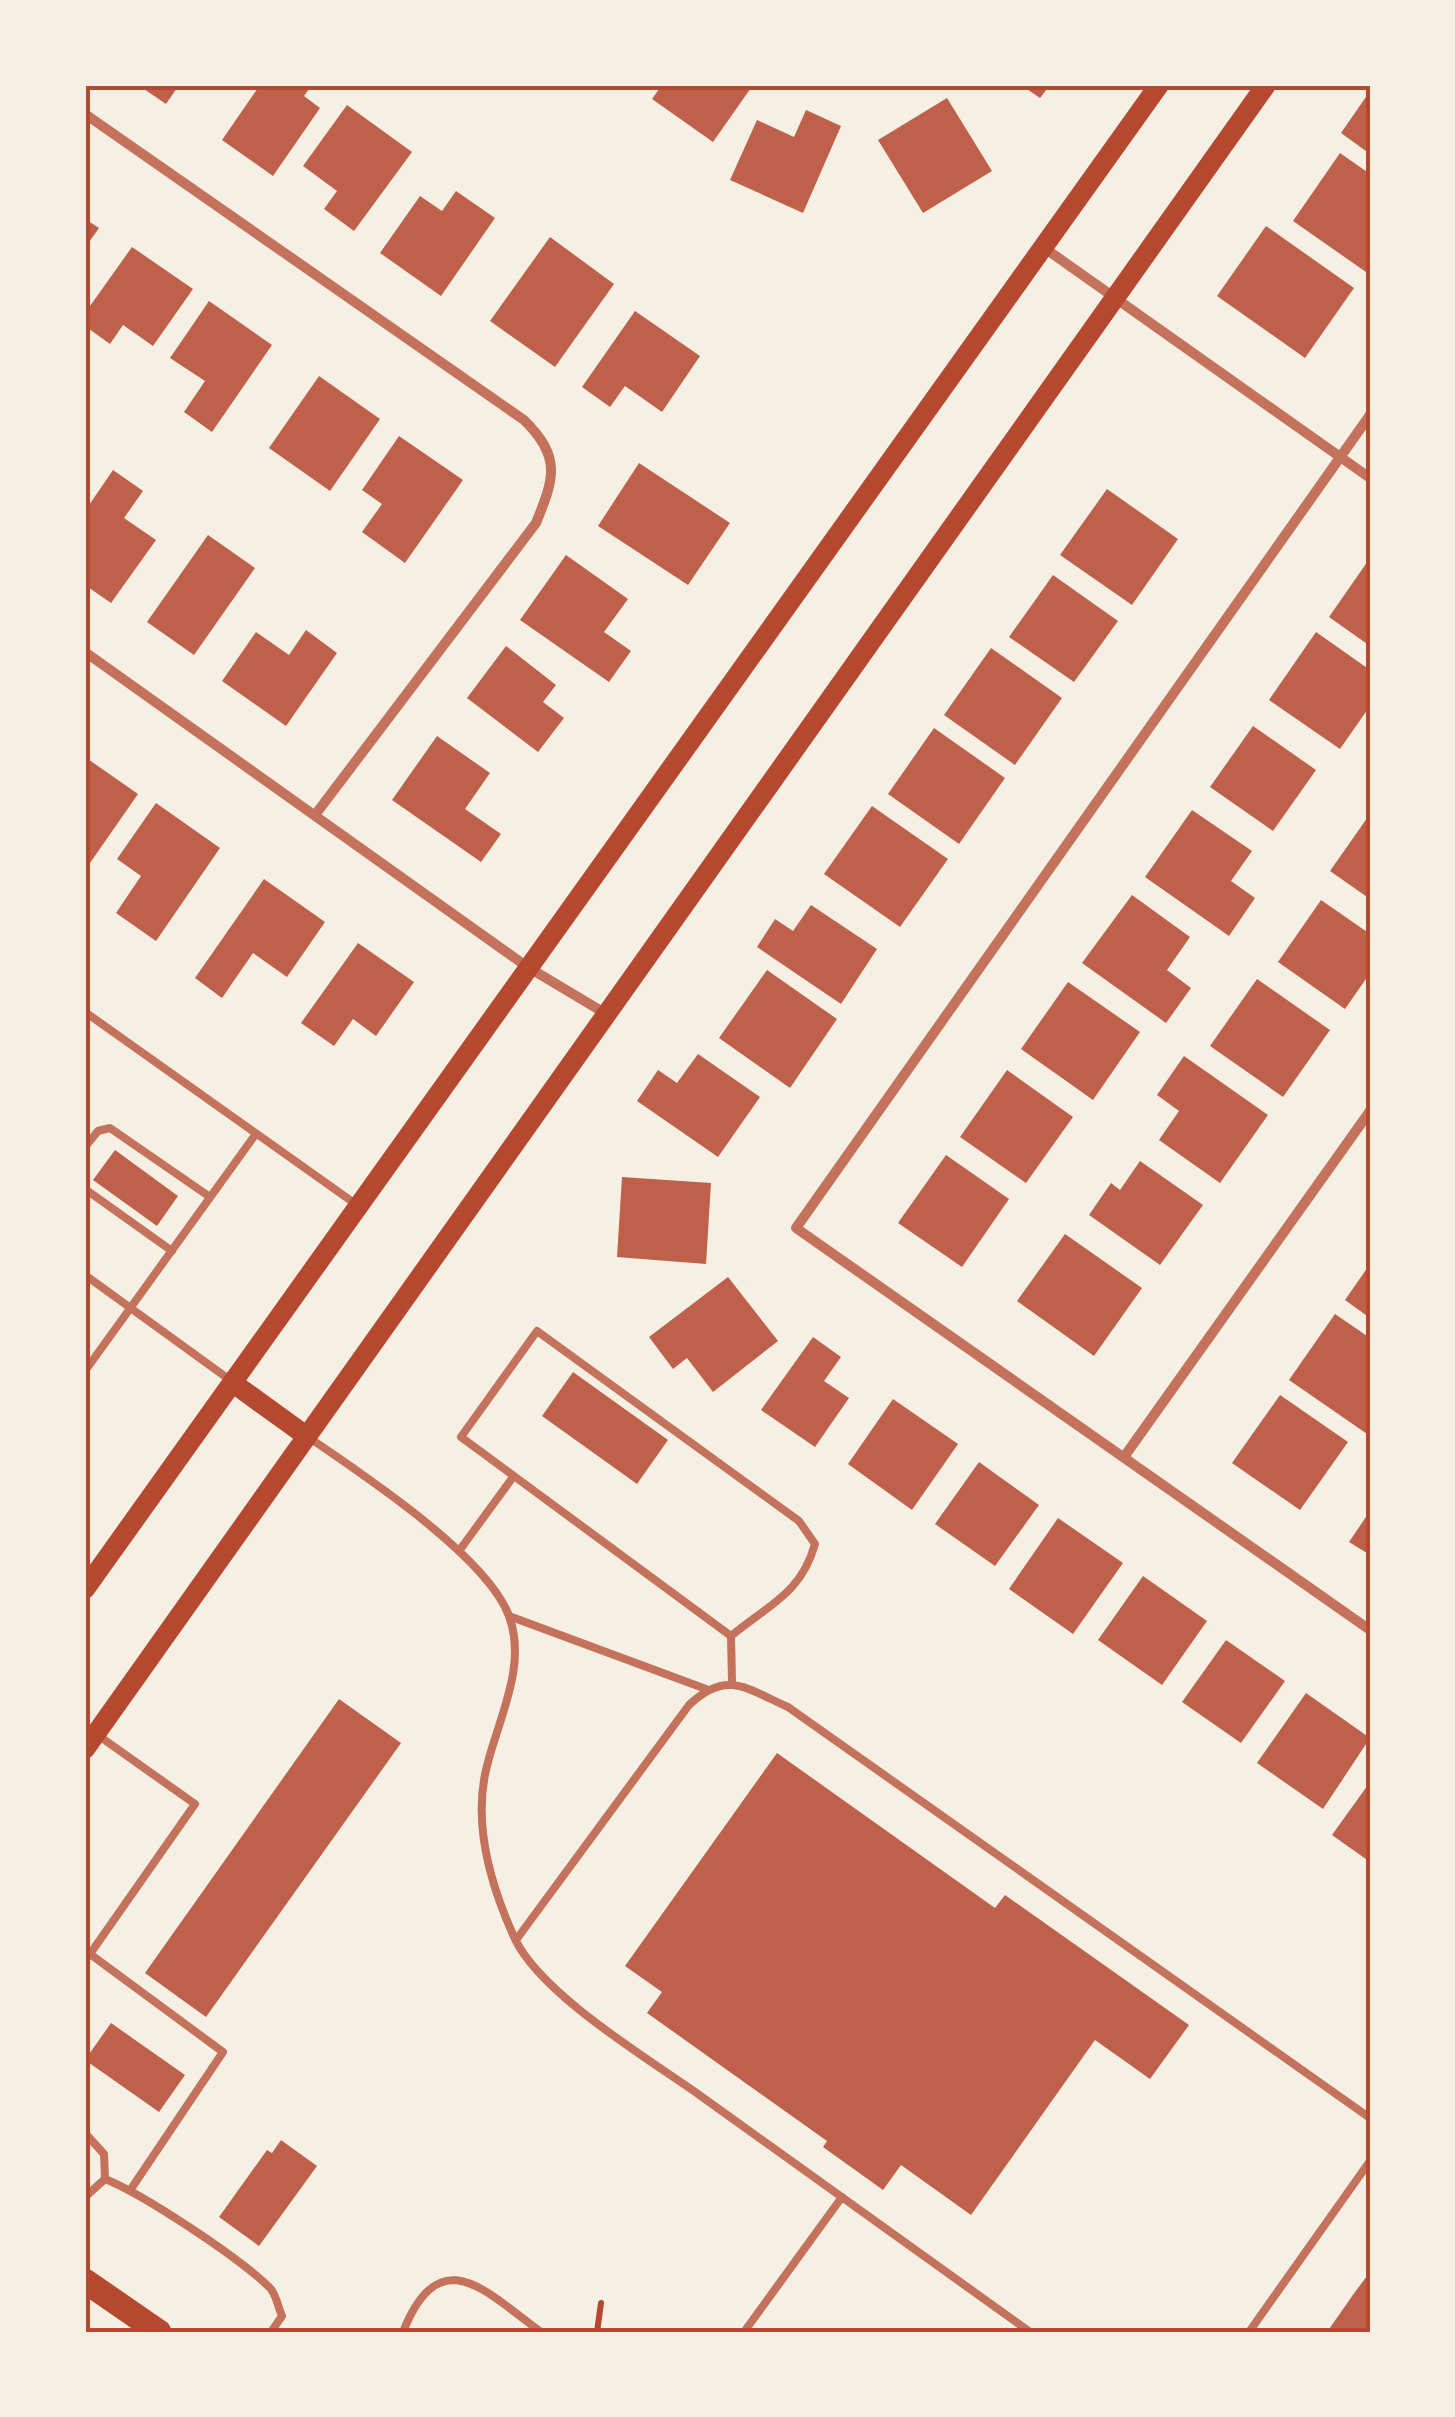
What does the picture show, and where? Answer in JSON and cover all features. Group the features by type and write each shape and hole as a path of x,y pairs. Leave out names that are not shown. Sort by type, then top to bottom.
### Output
{"main road":[{"path":"85,1589 360,1207 526,966 1159,85"},
{"path":"89,1736 608,1015 1266,85"},
{"path":"233,1383 306,1435"},
{"path":"85,2281 159,2332"}],"street":[{"path":"85,114 524,420 544,440 554,479 536,523 315,815"},
{"path":"1043,247 1370,478"},
{"path":"1370,415 796,1228 1370,1630"},
{"path":"85,652 526,966 608,1015"},
{"path":"1124,1457 1370,1111"}],"lane":[{"path":"85,1012 360,1207"},
{"path":"85,1147 98,1131 110,1128 210,1197"},
{"path":"85,1371 256,1135"},
{"path":"85,1189 172,1251"},
{"path":"85,1275 233,1383"},
{"path":"537,1331 800,1521 815,1544 810,1562 788,1595 730,1636 461,1438 537,1331"},
{"path":"306,1435 458,1551 484,1576 509,1616 516,1660 485,1774 482,1836 516,1940 536,1970 612,2032 1030,2332"},
{"path":"458,1551 513,1476"},
{"path":"509,1616 706,1689"},
{"path":"730,1636 732,1682"},
{"path":"516,1940 689,1705 706,1689 732,1682 788,1707 1370,2118"},
{"path":"89,1736 195,1804 86,1954 223,2052 131,2189"},
{"path":"85,2134 104,2154 105,2179"},
{"path":"1249,2332 1370,2161"},
{"path":"105,2179 131,2189 273,2290 282,2316 272,2332"},
{"path":"85,2197 105,2179"},
{"path":"744,2332 842,2197"},
{"path":"403,2332 435,2285 456,2278 473,2283 541,2332"}],"path":[{"path":"597,2332 601,2304"}],"building":[{"path":"138,85 179,85 166,104"},
{"path":"260,85 312,85 304,96 320,108 273,176 222,140"},
{"path":"662,85 753,85 713,142 652,99"},
{"path":"1021,85 1050,85 1040,98"},
{"path":"1370,91 1370,154 1341,133"},
{"path":"947,98 992,171 923,213 878,140"},
{"path":"347,105 412,152 354,231 324,209 337,191 303,166"},
{"path":"806,110 841,126 803,213 730,180 757,120 794,137"},
{"path":"1340,153 1370,174 1370,267 1366,272 1293,221"},
{"path":"456,191 495,218 441,296 380,253 420,196 442,211"},
{"path":"85,219 99,228 85,248"},
{"path":"1266,226 1354,288 1305,358 1217,296"},
{"path":"550,237 614,284 555,367 490,321"},
{"path":"132,247 193,289 153,346 123,325 110,344 85,326 85,313"},
{"path":"209,301 272,345 212,432 184,412 205,381 170,358"},
{"path":"635,311 700,356 662,412 625,386 610,407 582,387"},
{"path":"319,376 380,419 330,491 269,448"},
{"path":"399,436 463,480 405,563 362,532 382,504 362,490"},
{"path":"639,463 730,523 688,585 598,526"},
{"path":"113,470 143,491 124,518 156,540 111,603 85,585 85,511"},
{"path":"1107,489 1178,539 1132,605 1060,555"},
{"path":"208,535 255,568 194,655 147,622"},
{"path":"566,555 628,599 604,632 631,651 609,682 520,620"},
{"path":"1370,558 1370,646 1329,617"},
{"path":"1053,575 1118,621 1074,682 1009,637"},
{"path":"306,630 337,653 286,726 222,681 256,632 289,655"},
{"path":"1316,632 1370,670 1370,706 1340,749 1269,700"},
{"path":"506,646 556,685 543,702 564,718 538,752 467,698"},
{"path":"991,648 1062,698 1015,765 944,715"},
{"path":"1253,726 1316,770 1273,831 1210,787"},
{"path":"934,728 1005,778 959,844 888,794"},
{"path":"437,736 490,773 465,809 501,834 481,862 392,800"},
{"path":"85,757 138,794 90,863 85,860"},
{"path":"156,803 220,848 156,941 116,913 141,876 117,859"},
{"path":"872,806 948,859 900,927 824,874"},
{"path":"1192,810 1252,851 1231,881 1255,898 1229,936 1145,877"},
{"path":"1370,814 1370,899 1330,871"},
{"path":"264,879 325,922 287,977 253,953 222,998 195,978"},
{"path":"1132,895 1190,937 1167,970 1191,988 1166,1023 1082,963"},
{"path":"1321,900 1370,934 1370,973 1345,1009 1278,962"},
{"path":"811,905 877,949 841,1004 757,947 775,919 793,931"},
{"path":"358,943 414,982 376,1036 353,1019 334,1046 301,1023"},
{"path":"767,970 837,1019 790,1088 719,1038"},
{"path":"1257,979 1330,1030 1283,1097 1210,1046"},
{"path":"1068,982 1140,1032 1093,1100 1021,1049"},
{"path":"698,1054 760,1097 718,1157 637,1101 658,1070 677,1083"},
{"path":"1184,1056 1268,1115 1220,1183 1159,1140 1179,1111 1157,1095"},
{"path":"1007,1070 1073,1117 1026,1183 960,1137"},
{"path":"115,1150 178,1196 157,1226 93,1180"},
{"path":"946,1155 1009,1199 962,1267 898,1223"},
{"path":"1140,1161 1203,1205 1160,1265 1089,1215 1111,1183 1120,1190"},
{"path":"622,1177 711,1183 706,1264 617,1257"},
{"path":"1065,1234 1142,1288 1094,1356 1017,1301"},
{"path":"1370,1264 1370,1318 1345,1300"},
{"path":"728,1277 778,1341 713,1392 687,1358 673,1369 649,1337"},
{"path":"1335,1314 1370,1338 1370,1436 1289,1380"},
{"path":"813,1337 841,1357 824,1381 849,1398 815,1447 761,1410"},
{"path":"573,1372 668,1440 637,1484 542,1416"},
{"path":"1280,1395 1348,1442 1300,1510 1232,1463"},
{"path":"893,1399 958,1444 912,1510 848,1464"},
{"path":"979,1462 1039,1505 995,1566 935,1524"},
{"path":"1370,1511 1370,1555 1349,1542"},
{"path":"1058,1518 1123,1563 1073,1634 1009,1589"},
{"path":"1143,1576 1207,1621 1162,1685 1098,1640"},
{"path":"1226,1640 1285,1681 1241,1743 1182,1702"},
{"path":"1306,1693 1370,1738 1323,1809 1257,1763"},
{"path":"339,1699 401,1743 206,2017 145,1973"},
{"path":"777,1753 995,1908 1005,1895 1189,2025 1150,2079 1095,2040 971,2215 901,2165 883,2190 823,2147 827,2141 647,2013 662,1992 625,1966"},
{"path":"1370,1782 1370,1862 1332,1835"},
{"path":"111,2023 185,2075 159,2112 85,2060"},
{"path":"281,2140 317,2166 259,2246 219,2217 267,2150 272,2153"},
{"path":"1370,2272 1370,2332 1327,2332 1355,2292"}]}
